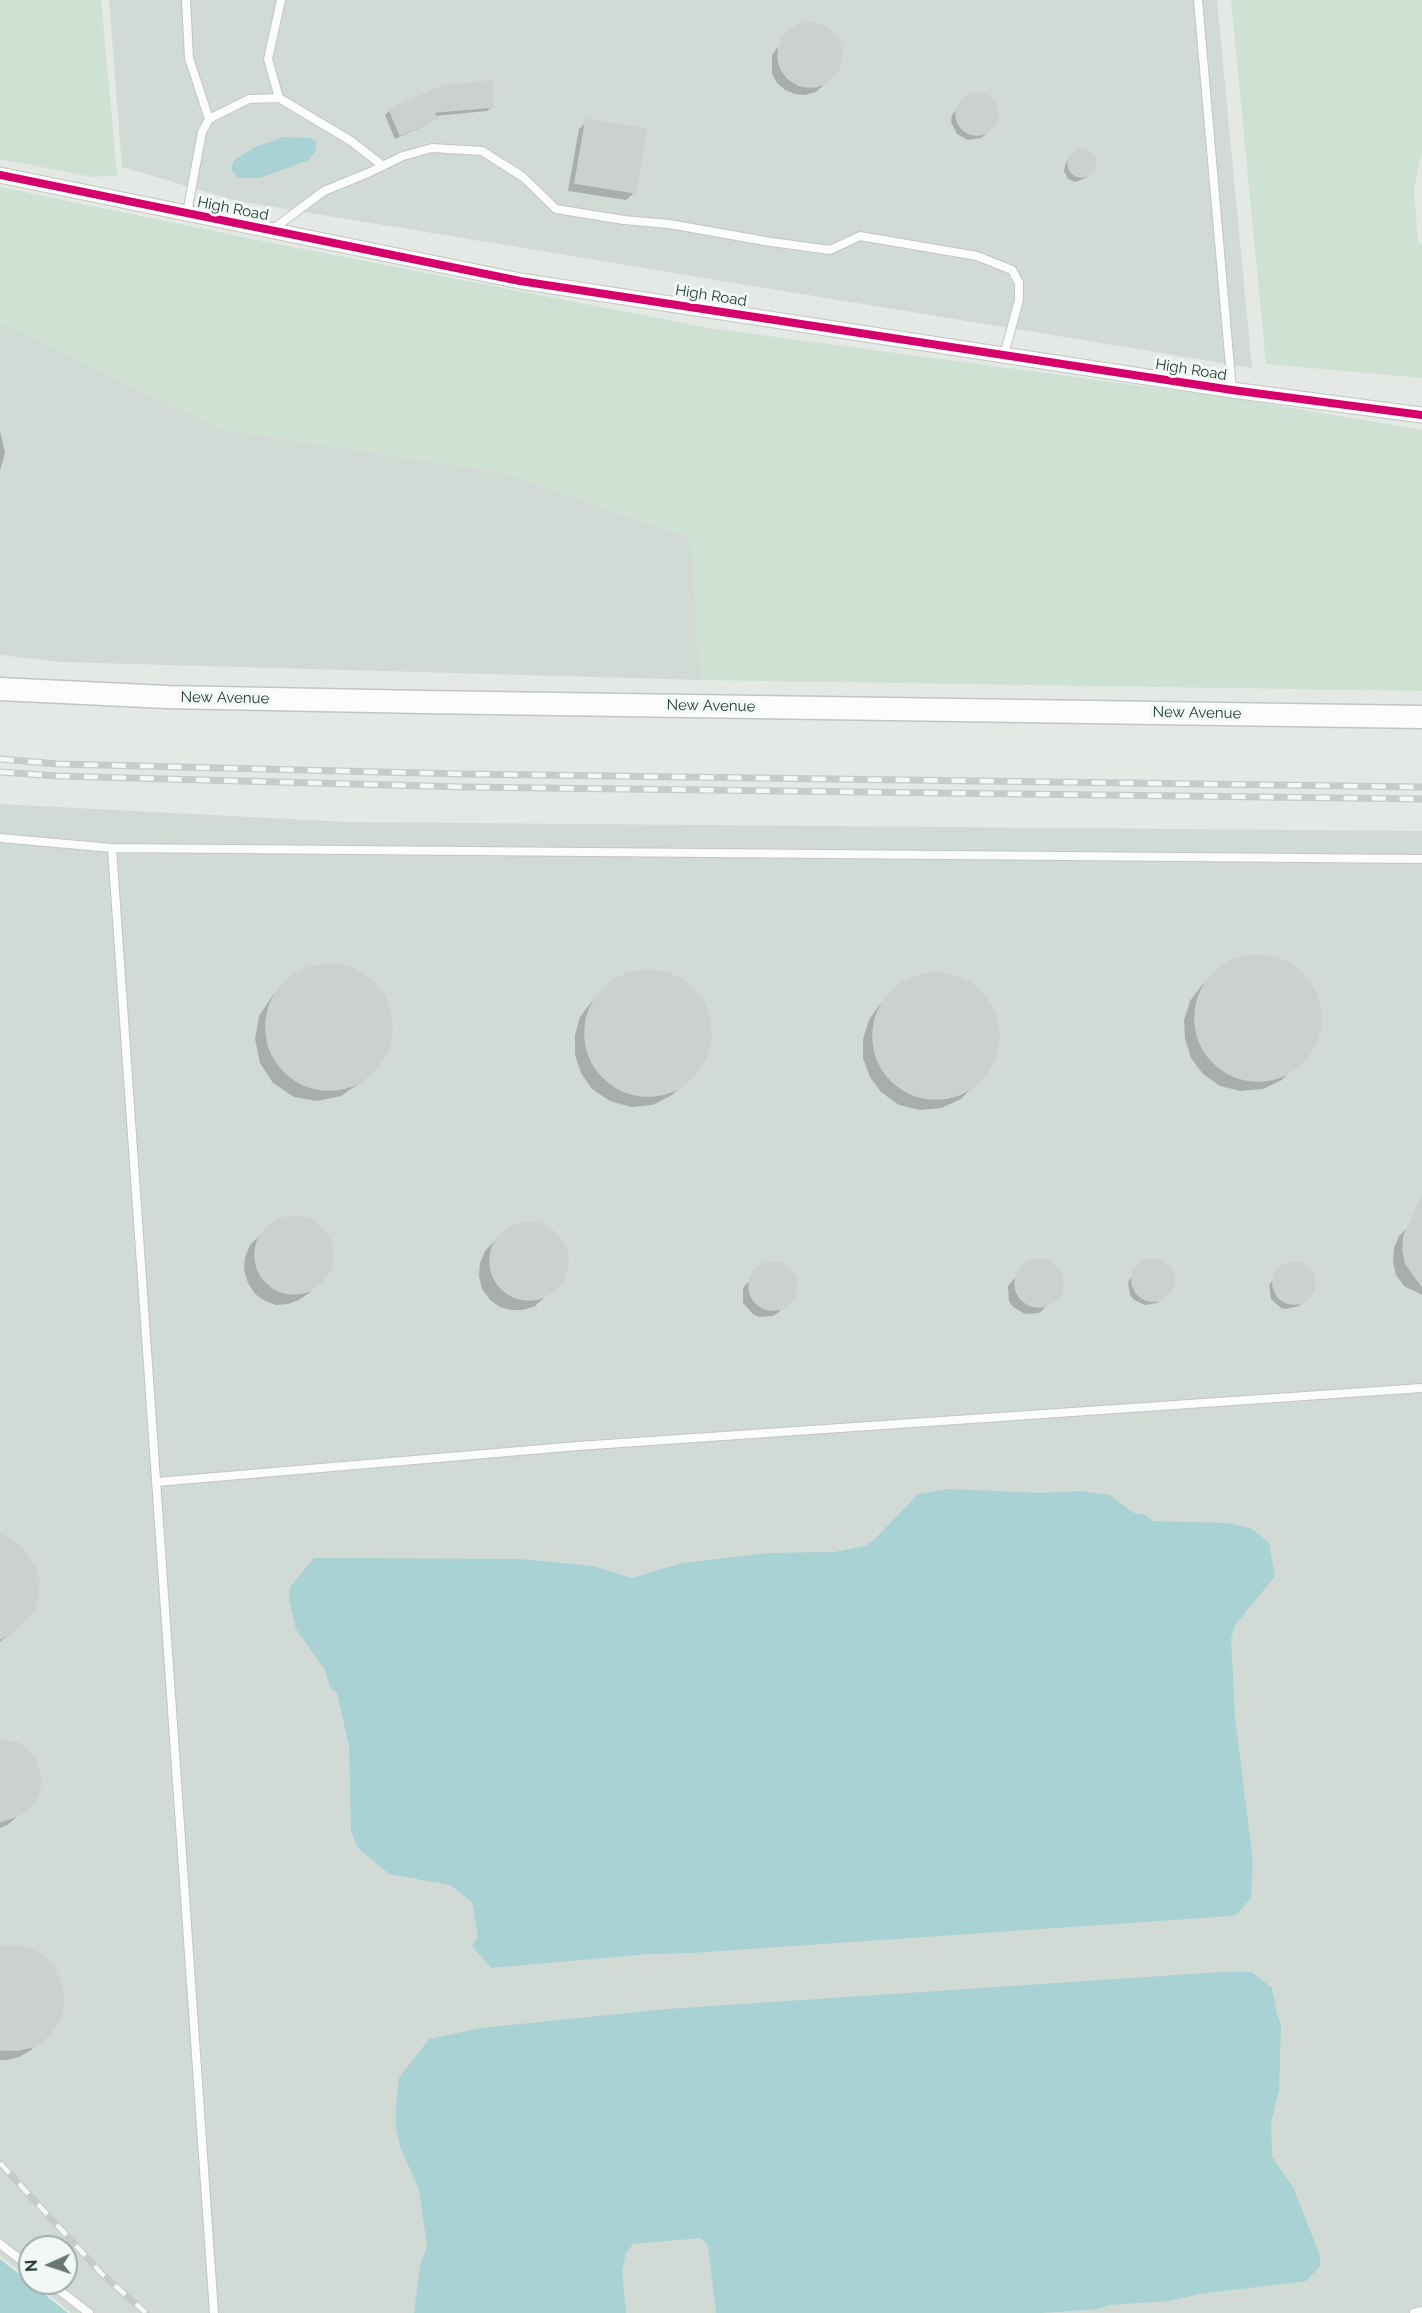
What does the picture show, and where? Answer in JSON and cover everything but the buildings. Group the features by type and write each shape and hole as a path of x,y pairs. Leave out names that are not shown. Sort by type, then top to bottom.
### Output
{"main road":[{"name":"New Avenue","path":"0,689 167,697 318,700 1422,717"}],"street":[{"name":"High Road","path":"0,175 520,281 1232,390 1422,415"}],"lane":[{"path":"186,0 189,58 209,118"},
{"path":"279,98 268,59 280,0"},
{"path":"1198,0 1232,390"},
{"path":"187,213 202,132 209,118 249,99 279,98 351,141 383,166"},
{"path":"272,230 324,191 403,156 432,148 482,151 523,177 556,209 624,220 669,224 830,250 860,236 977,256 1012,270 1019,283 1019,300 1004,355"},
{"path":"0,838 112,848 1422,859"},
{"path":"112,848 214,2313"},
{"path":"157,1482 590,1445 1422,1388"},
{"path":"0,2244 18,2258"},
{"path":"66,2295 89,2313"},
{"path":"1414,2313 1422,2311"}],"shaded area":[{"path":"109,0 1217,0 1252,368 237,201 122,167"},
{"path":"0,322 221,429 505,473 691,538 701,680 61,662 0,655"},
{"path":"0,804 347,822 1422,831 1422,2313 71,2313 49,2295 78,2295 78,2235 18,2235 18,2270 0,2256"}],"green space":[{"path":"0,0 101,0 117,175 93,177 0,159"},
{"path":"1231,0 1422,0 1422,151 1414,188 1418,242 1422,244 1422,378 1266,364"},
{"path":"0,187 272,243 709,328 1239,399 1422,430 1422,691 701,680 691,538 505,473 221,429 0,323"}],"water":[{"path":"283,137 309,138 316,141 316,150 309,160 260,178 238,178 231,169 234,160 255,147"},
{"path":"949,1489 1042,1493 1080,1491 1110,1495 1134,1513 1145,1515 1153,1521 1227,1523 1251,1528 1269,1543 1275,1576 1235,1625 1231,1639 1235,1717 1253,1862 1251,1898 1237,1914 692,1953 649,1954 491,1968 472,1946 478,1937 472,1902 450,1885 389,1874 358,1848 351,1831 349,1746 337,1693 330,1687 325,1670 296,1629 289,1599 290,1587 314,1558 521,1559 593,1566 632,1578 682,1563 768,1553 834,1552 865,1546 875,1539 918,1494"},
{"path":"1221,1972 1252,1972 1272,1988 1281,2025 1279,2090 1271,2123 1272,2157 1293,2187 1320,2256 1320,2266 1306,2281 1199,2294 1169,2301 1041,2313 716,2313 708,2245 701,2238 633,2244 626,2253 622,2270 626,2313 414,2313 420,2266 427,2246 419,2190 400,2146 396,2128 396,2106 399,2078 429,2039 481,2028 667,2009"},
{"path":"0,2259 18,2273 18,2295 45,2295 68,2313 0,2313"}],"railway":[{"path":"0,759 58,764 463,774 1422,787"},
{"path":"0,772 57,776 463,787 1422,799"},
{"path":"0,2163 103,2275 146,2313"}],"cycle path":[{"path":"0,175 520,281 1232,390 1422,415"}]}
